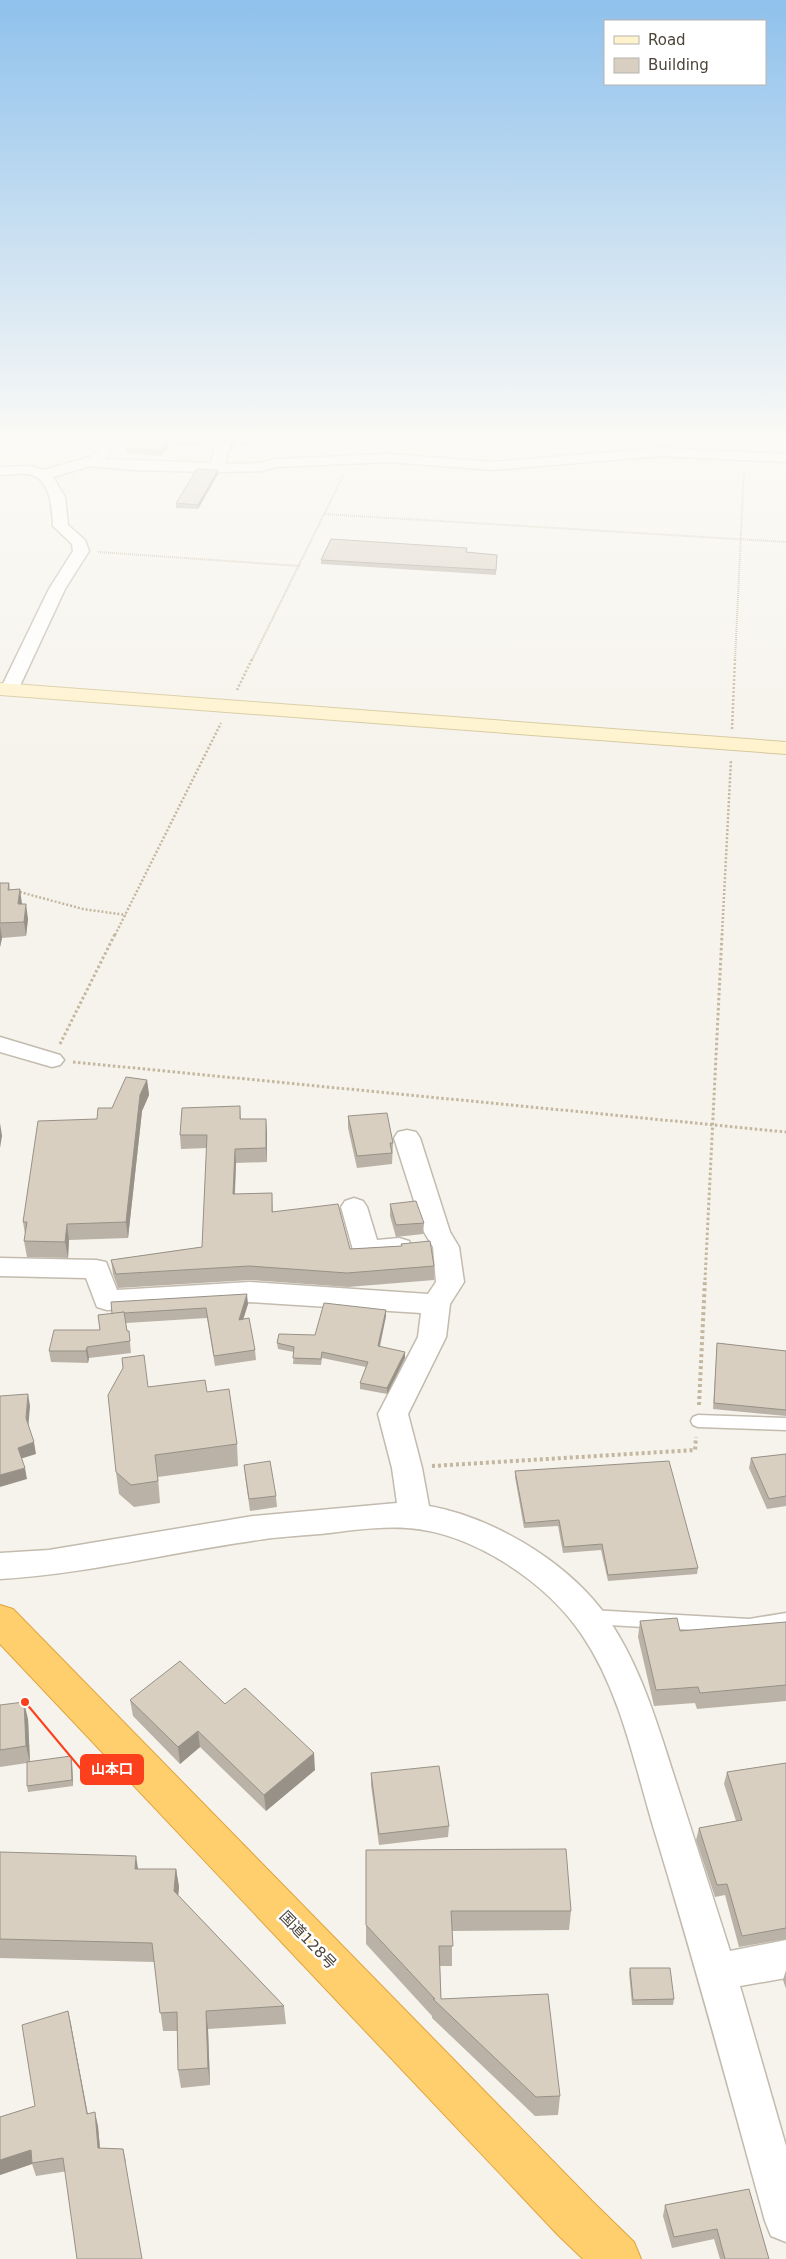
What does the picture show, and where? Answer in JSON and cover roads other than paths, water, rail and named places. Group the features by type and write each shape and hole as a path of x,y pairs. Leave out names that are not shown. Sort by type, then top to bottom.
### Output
{"highway":[{"name":"国道128号","path":"0,1620 554,2196 617,2259"}],"street":[{"path":"80,546 81,551 57,588 45,617 4,689 786,748"},
{"path":"0,1044 52,1060"},
{"path":"408,1138 437,1232 446,1247 450,1282 436,1304 432,1338 393,1414 407,1468 416,1516"},
{"path":"354,1207 366,1250 444,1243"},
{"path":"0,1267 96,1269 108,1300 250,1292 436,1304"},
{"path":"0,1566 48,1563 253,1528 393,1514 416,1516 454,1524 489,1540 558,1584 588,1617 615,1663 634,1705 717,1972 786,2222"},
{"path":"717,1972 786,1960"}],"lane":[{"path":"698,1421 786,1424"},
{"path":"588,1617 662,1623 750,1626 786,1620"}],"place":[{"name":"山本口","path":"25,1702"}]}
